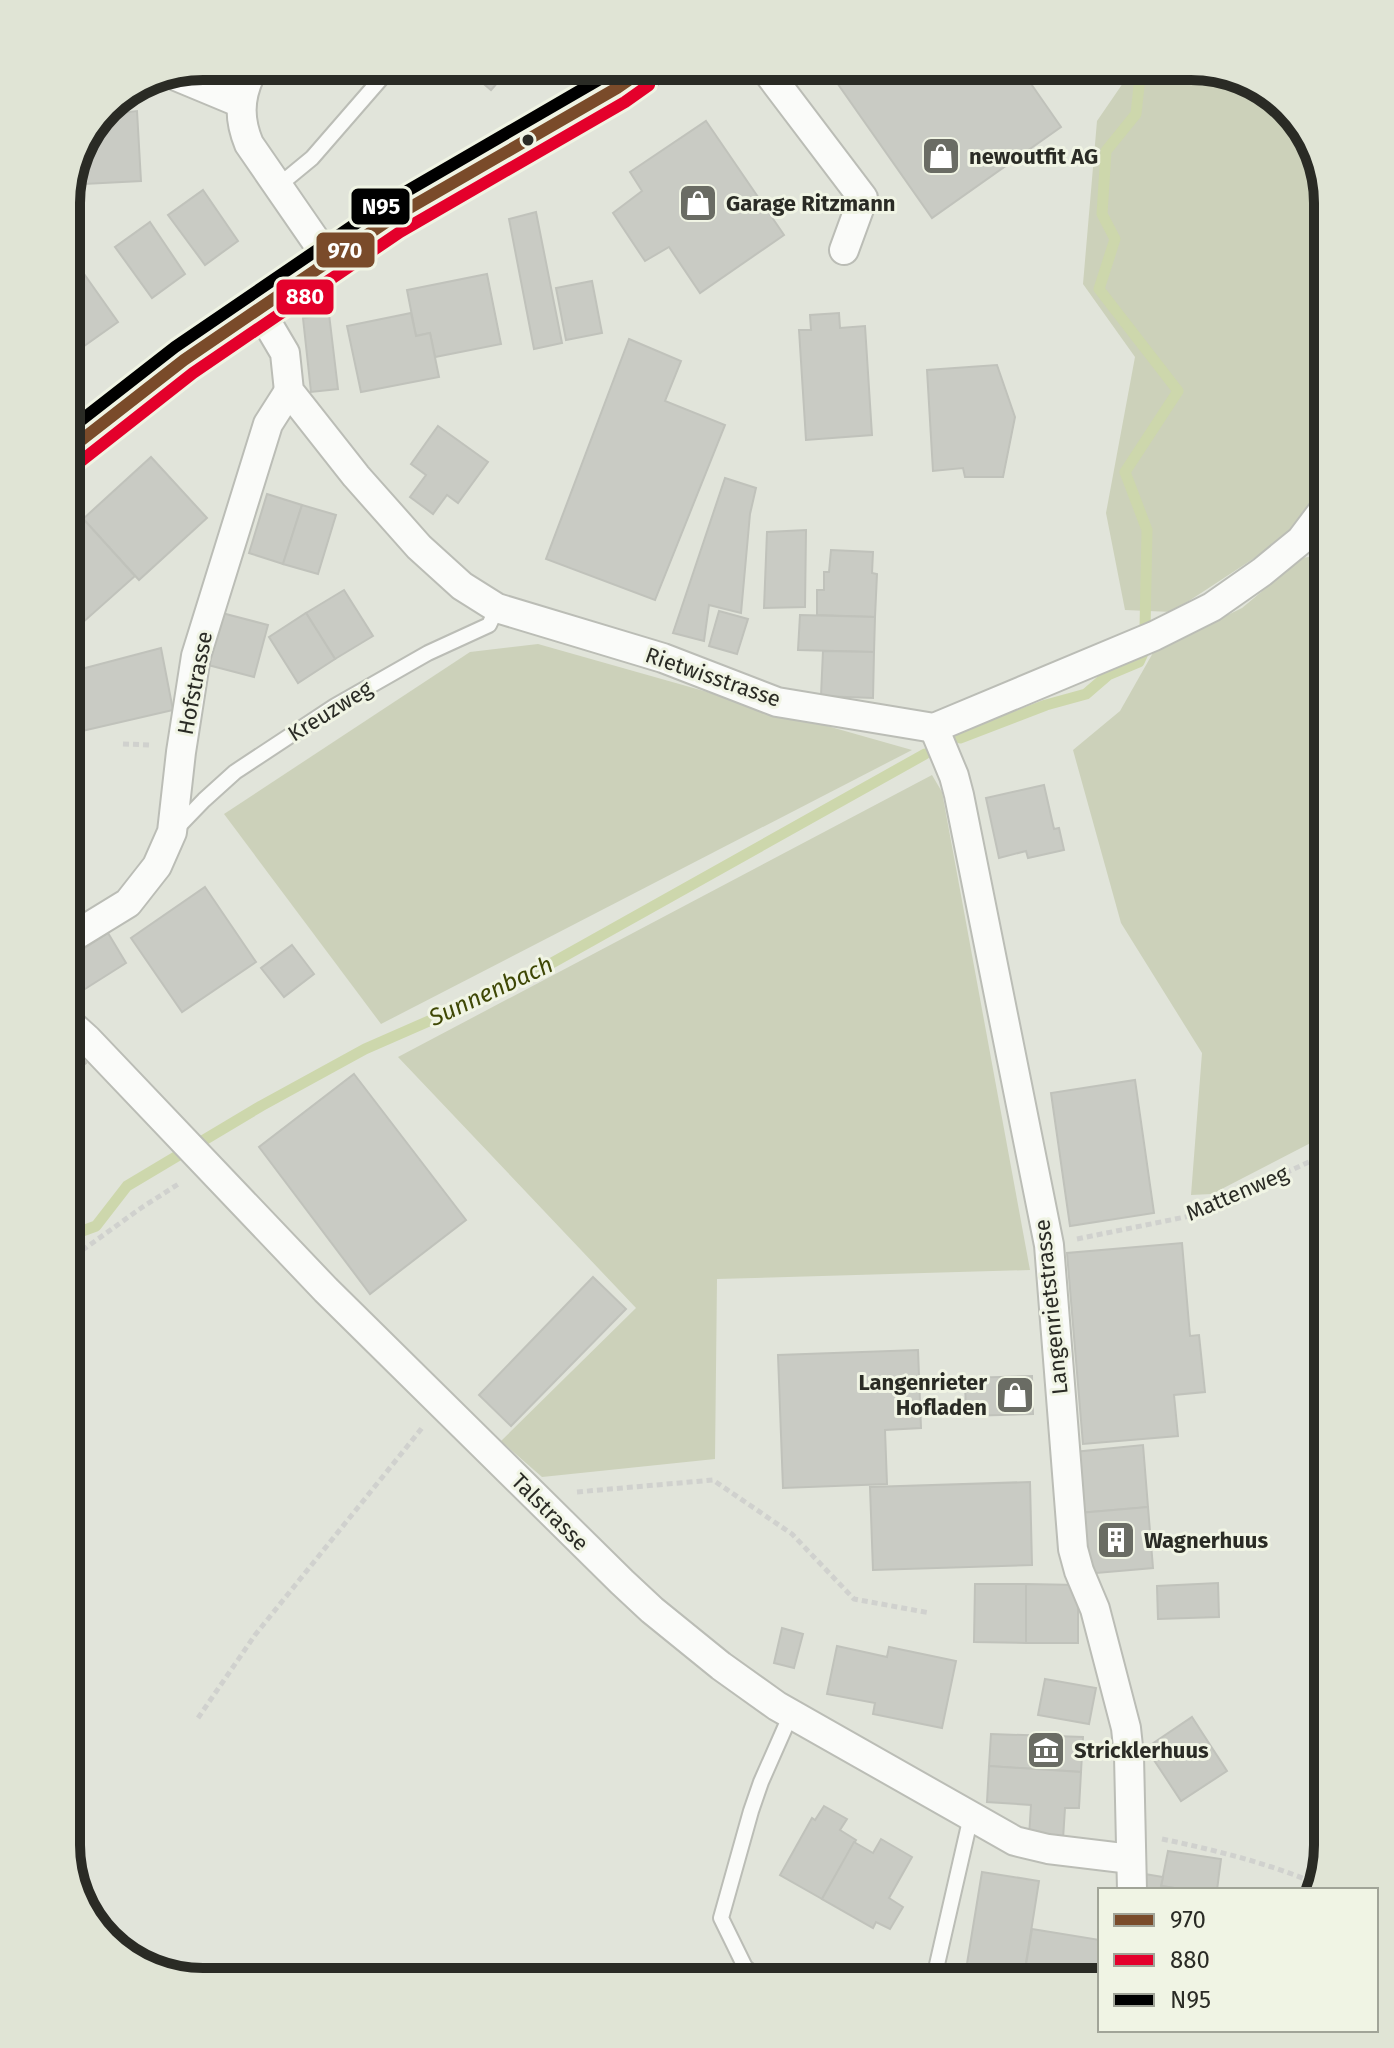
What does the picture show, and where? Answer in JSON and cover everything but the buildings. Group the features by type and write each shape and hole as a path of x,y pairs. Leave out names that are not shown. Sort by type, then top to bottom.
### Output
{"main road":[{"path":"80,441 184,360 392,218 628,80"}],"street":[{"path":"248,80 241,103 241,118 249,144 329,260"},
{"path":"774,80 863,198 844,250"},
{"path":"189,81 241,103"},
{"path":"259,309 285,353 289,391"},
{"name":"Rietwisstrasse","path":"289,391 356,476 419,547 462,586 497,608 663,658 777,702 934,728"},
{"name":"Hofstrasse","path":"80,932 128,903 157,866 172,832 196,656 268,424 289,391"},
{"path":"934,728 1193,617 1239,590 1301,540 1314,523"},
{"name":"Langenrietstrasse","path":"934,728 959,795 1049,1245 1073,1549 1095,1609 1126,1728 1132,1888"},
{"name":"Talstrasse","path":"80,1033 326,1290 534,1496 652,1610 746,1685 791,1714 1024,1844 1048,1849 1130,1846"}],"lane":[{"path":"278,186 312,158 380,80"},
{"name":"Kreuzweg","path":"172,832 235,772 335,706 428,653 489,625 497,608"},
{"path":"746,1968 721,1918 751,1811 791,1714"},
{"path":"936,1968 971,1816"}],"path":[{"name":"Mattenweg","path":"1049,1245 1195,1215 1314,1160"},
{"path":"80,1252 205,1164"},
{"path":"198,1718 255,1635 441,1404"},
{"path":"534,1496 713,1480 792,1534 854,1599 930,1613"},
{"path":"1130,1846 1210,1849 1309,1880"}],"green space":[{"path":"1125,80 1199,80 1223,84 1252,97 1278,116 1305,156 1313,187 1314,507 1300,528 1172,612 1125,610 1106,513 1135,357 1083,284 1097,121"},
{"path":"1314,556 1314,1141 1212,1194 1191,1195 1202,1053 1121,923 1073,750 1120,711 1154,651 1242,608 1302,558"},
{"path":"538,644 912,750 381,1024 224,814 470,652"},
{"path":"932,775 942,792 1030,1270 717,1279 715,1459 542,1477 501,1441 636,1308 398,1057"}],"waterway":[{"name":"Sunnenbach","path":"1140,80 1136,114 1106,151 1102,214 1115,239 1099,289 1178,391 1125,472 1147,530 1145,629"},
{"name":"Sunnenbach","path":"960,738 1046,705 1086,694 1108,675 1139,662 1145,649"},
{"name":"Sunnenbach","path":"80,1232 96,1226 127,1186 261,1106 365,1049 518,982 925,754"}],"transit line":[{"name":"N95","path":"80,421 175,347 383,205 598,80"},
{"name":"970","path":"80,441 184,360 392,218 628,80"},
{"name":"880","path":"80,462 193,373 400,232 625,102 649,85"}],"place":[{"name":"newoutfit AG","path":"941,156"},
{"name":"Garage Ritzmann","path":"698,203"},
{"name":"Langenrieter Hofladen","path":"1015,1395"},
{"name":"Wagnerhuus","path":"1116,1540"},
{"name":"Stricklerhuus","path":"1046,1750"}]}
